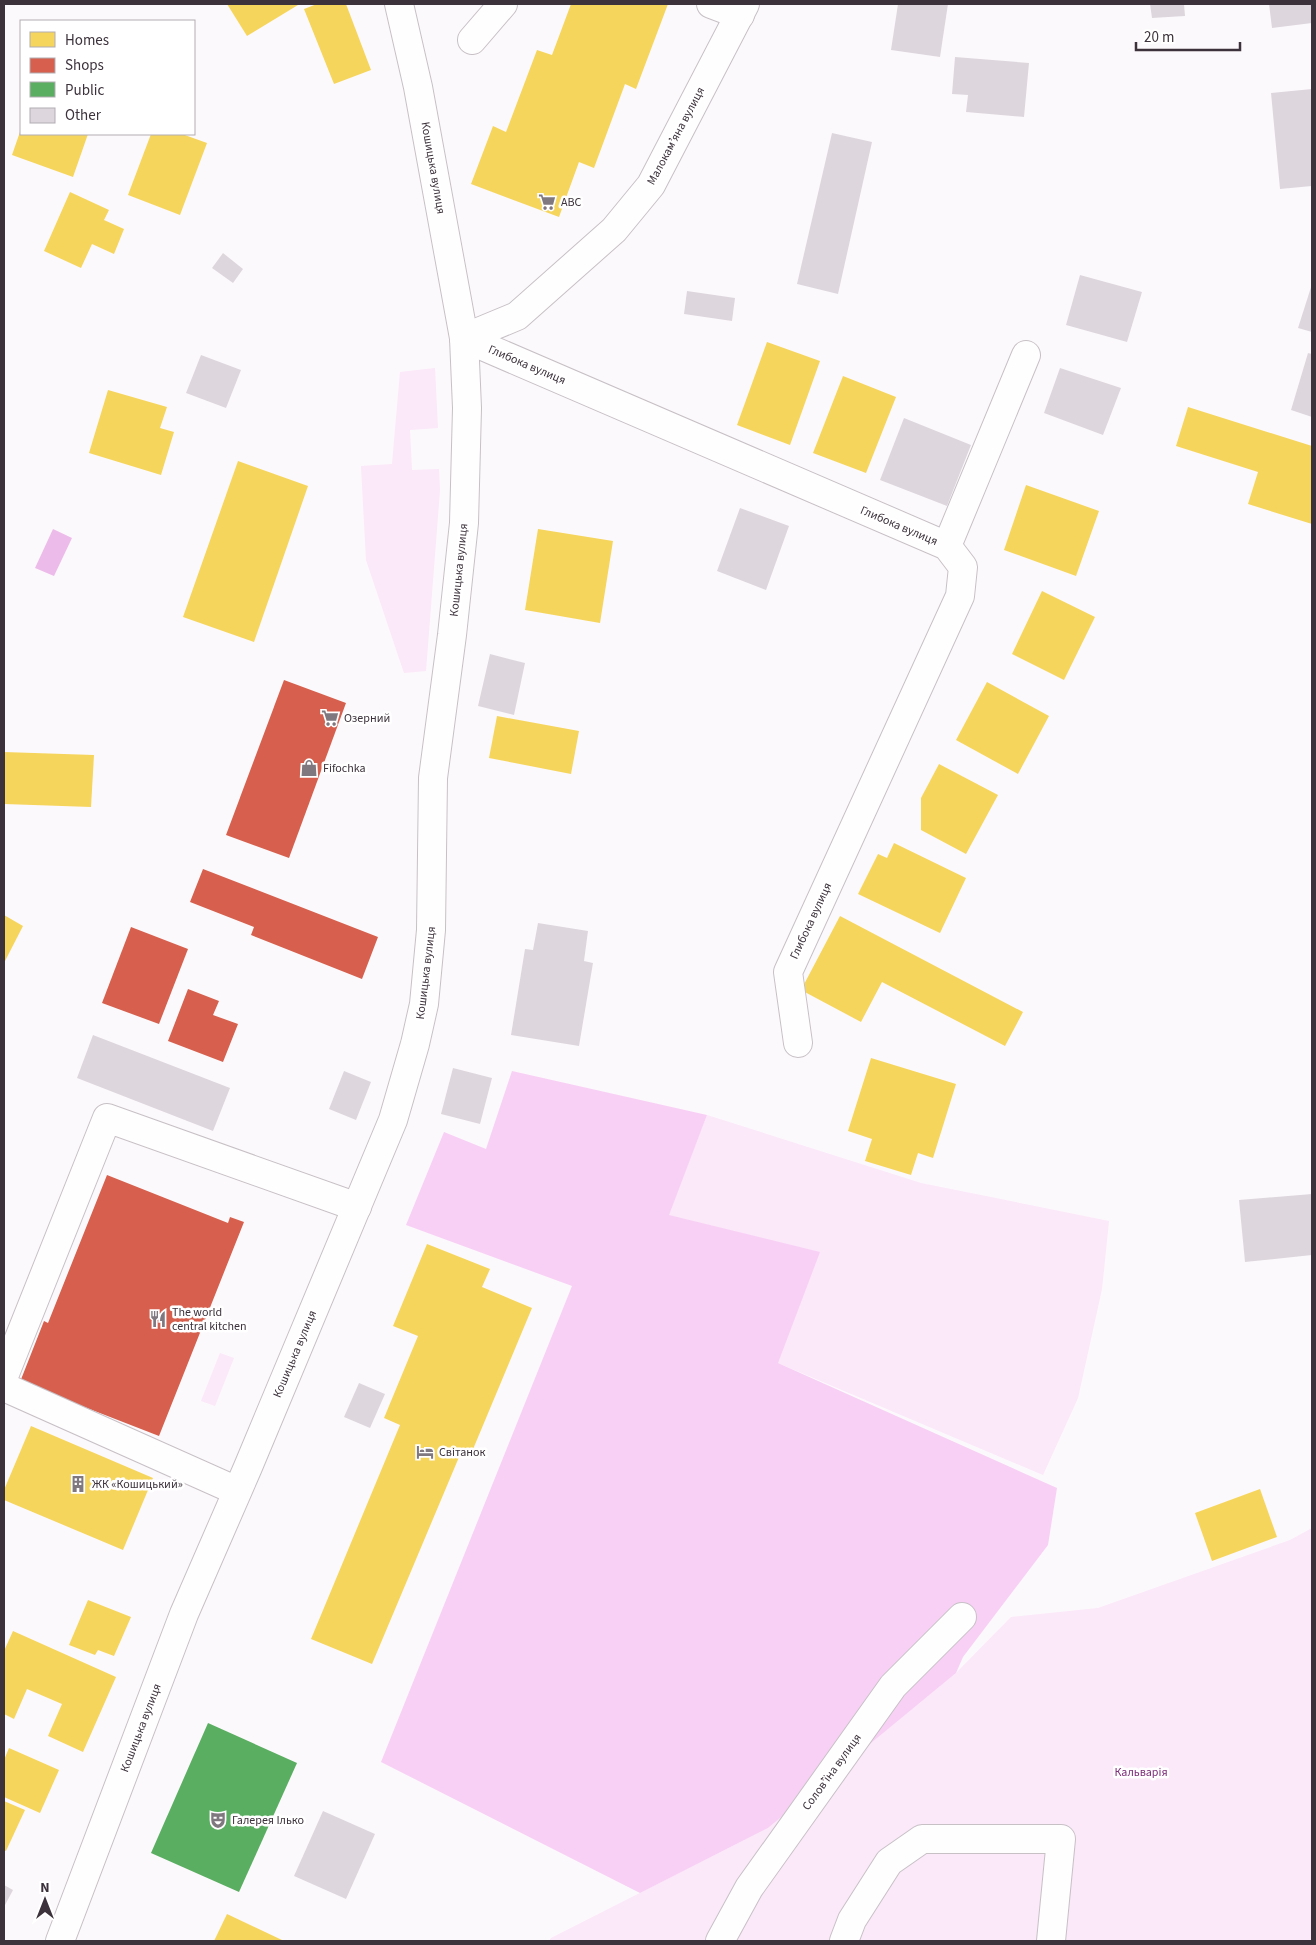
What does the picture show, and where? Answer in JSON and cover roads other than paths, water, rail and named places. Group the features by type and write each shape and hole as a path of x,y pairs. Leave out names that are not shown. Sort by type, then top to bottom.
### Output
{"street":[{"name":"Кошицька вулиця","path":"60,1941 184,1614 393,1120 415,1044 424,1004 432,930 433,778 452,635 464,523 467,408 464,338 418,87 399,4"},
{"path":"472,40 503,4"},
{"path":"710,4 742,10"},
{"name":"Малокамʼяна вулиця","path":"464,338 516,316 614,230 651,185 742,10"},
{"name":"Глибока вулиця","path":"464,338 947,546 963,567 960,596 788,972 798,1043"},
{"path":"947,546 1026,355"},
{"path":"4,1376 107,1118 357,1207"},
{"path":"4,1387 237,1491"},
{"name":"Соловʼїна вулиця","path":"720,1941 749,1888 893,1686 962,1617"},
{"path":"844,1941 852,1920 889,1862 922,1839 1061,1839 1051,1941"}],"place":[{"name":"ABC","path":"547,202"},
{"name":"Озерний","path":"330,718"},
{"name":"Fifochka","path":"309,768"},
{"name":"The world central kitchen","path":"158,1319"},
{"name":"Світанок","path":"425,1452"},
{"name":"ЖК «Кошицький»","path":"78,1484"},
{"name":"Галерея Ілько","path":"218,1820"}],"park label":[{"name":"Кальварія","path":"1141,1772"}]}
